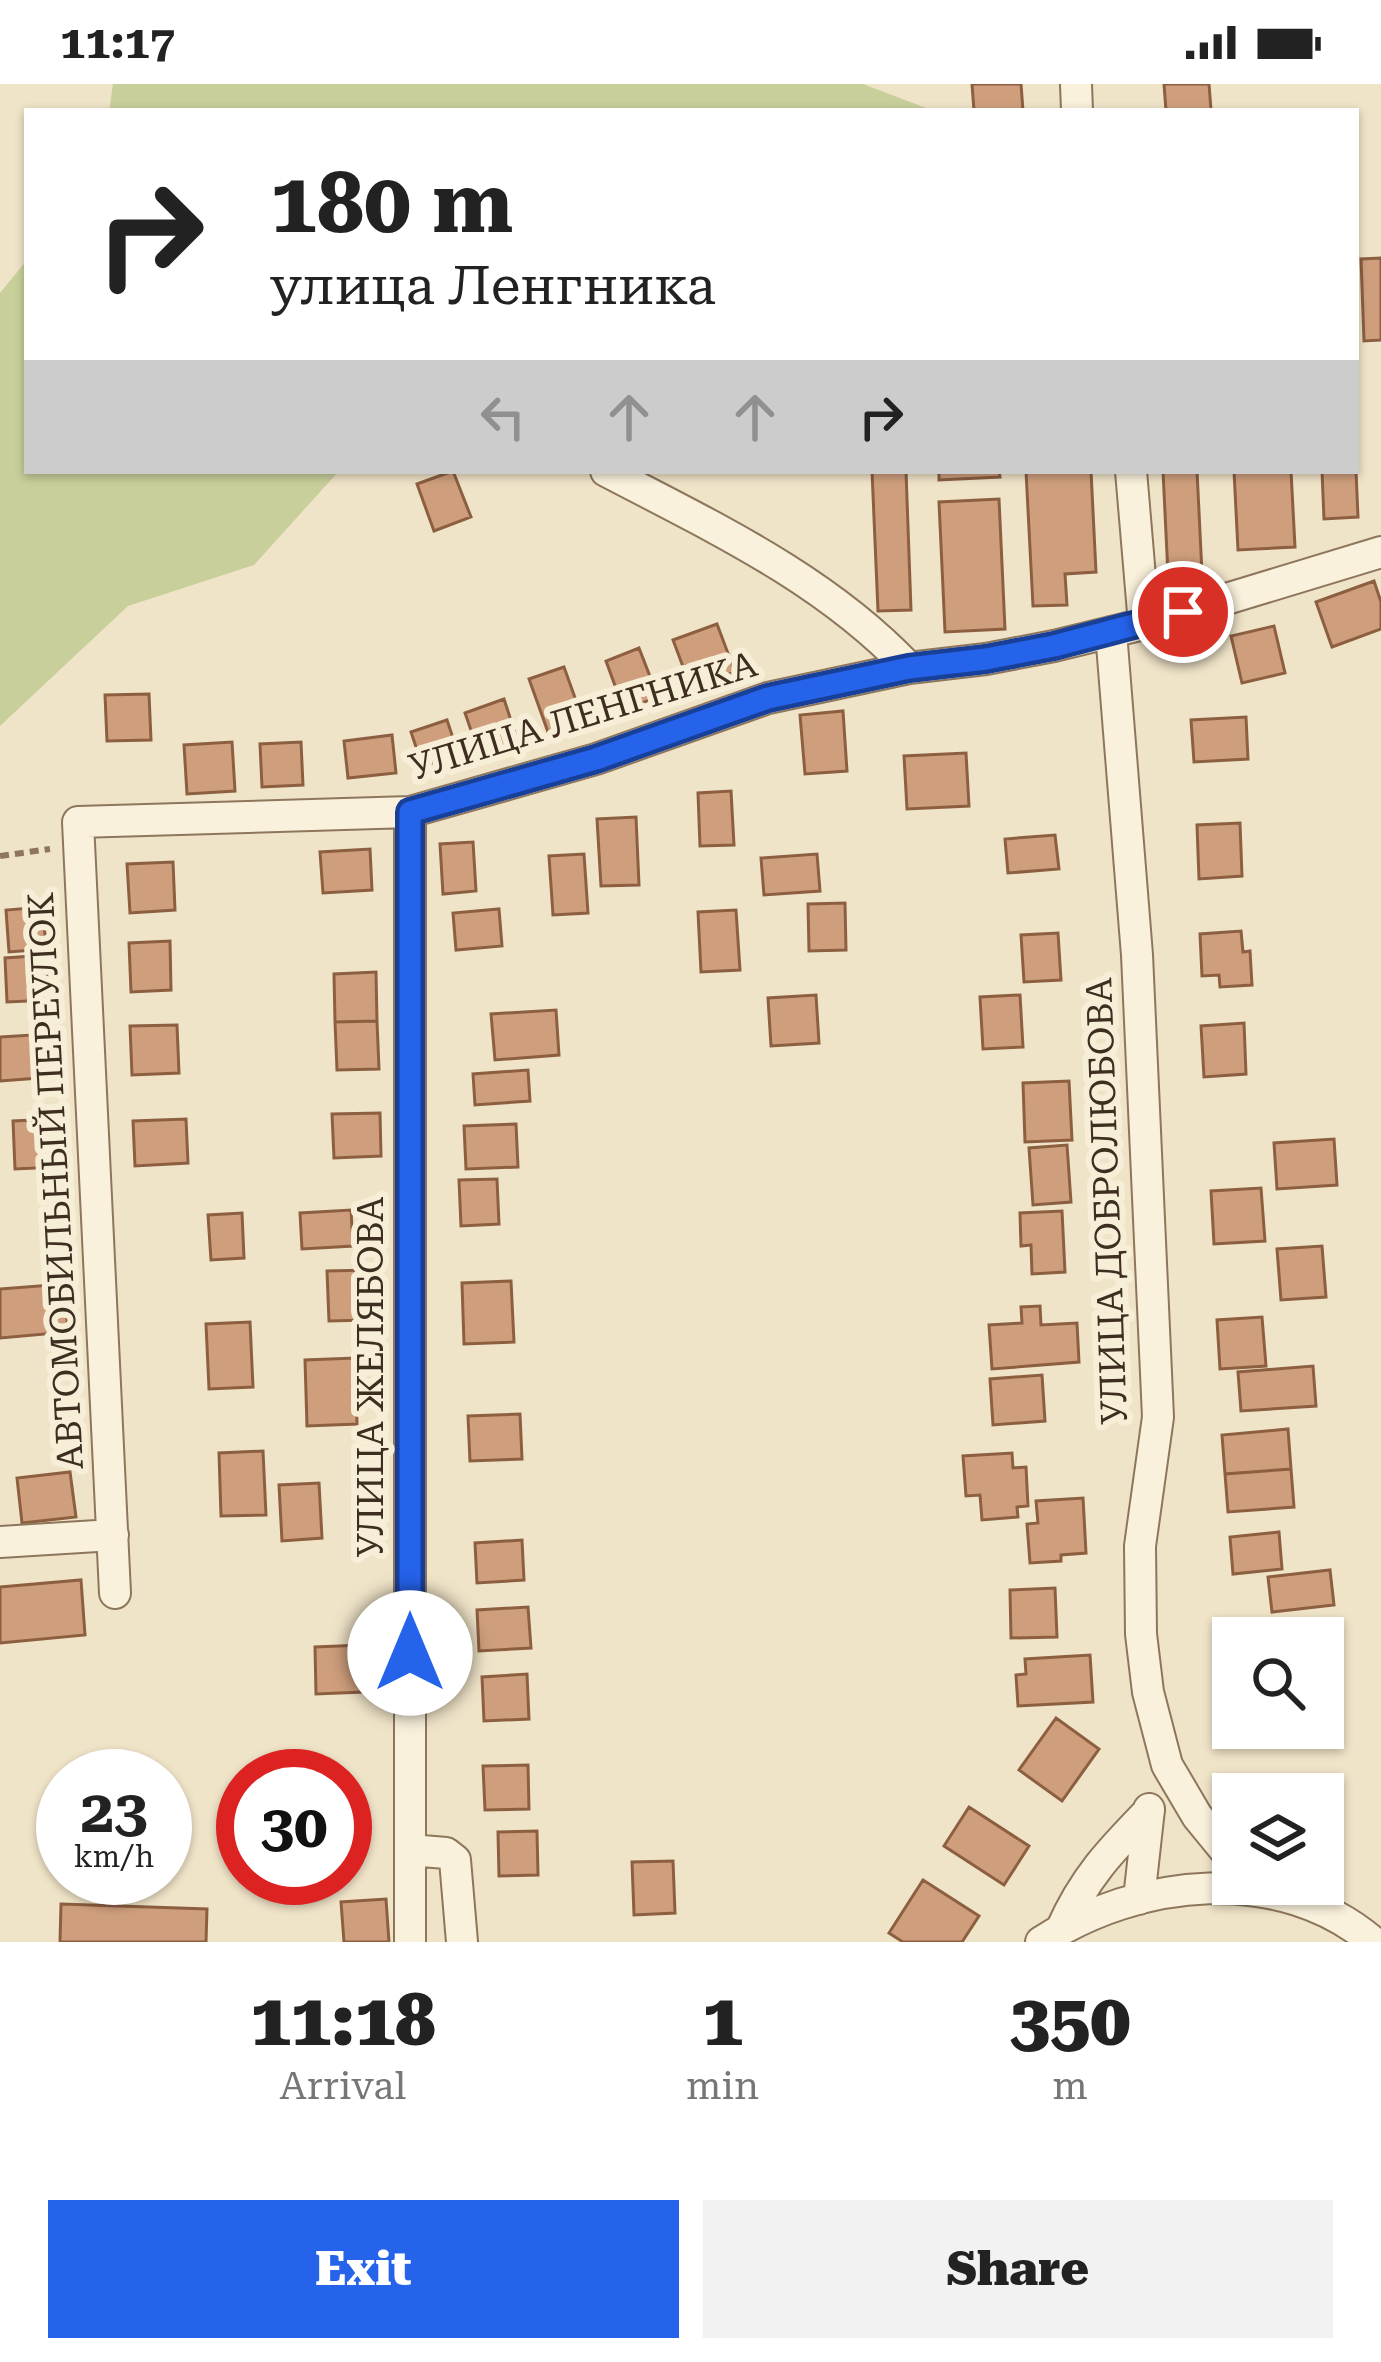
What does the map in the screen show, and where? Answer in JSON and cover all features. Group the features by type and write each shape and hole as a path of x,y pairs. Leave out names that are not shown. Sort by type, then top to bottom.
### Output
{"street":[{"path":"612,474 776,561 878,635 909,668"},
{"path":"1131,474 1144,624"},
{"name":"УЛИЦА ЛЕНГНИКА","path":"79,834 410,812 596,759 768,698 1111,632 1381,552"},
{"name":"УЛИЦА ДОБРОЛЮБОВА","path":"1111,632 1137,955 1157,1417 1140,1546 1141,1634 1148,1692 1166,1765 1212,1834"},
{"name":"УЛИЦА ЖЕЛЯБОВА","path":"410,812 410,1942"},
{"name":"АВТОМОБИЛЬНЫЙ ПЕРЕУЛОК","path":"79,834 115,1593"},
{"path":"0,1542 113,1535"},
{"path":"1139,1899 1149,1810 1166,1765"},
{"path":"1051,1936 1097,1864 1149,1810"},
{"path":"410,1850 446,1852 455,1860 462,1942"},
{"path":"1051,1936 1139,1899 1212,1889"},
{"path":"1314,1905 1373,1942"}],"path":[{"path":"0,856 79,834"}],"green space":[{"path":"113,84 863,84 926,108 109,108"},
{"path":"24,264 24,474 336,474 254,565 128,606 0,726 0,293"}],"building":[{"path":"972,84 1021,84 1023,108 974,108"},
{"path":"1164,84 1209,84 1211,108 1166,108"},
{"path":"1381,258 1381,340 1364,341 1361,259"},
{"path":"454,474 471,517 434,531 417,484"},
{"path":"872,474 906,474 911,610 878,611"},
{"path":"939,474 1000,477 939,480"},
{"path":"1026,474 1091,474 1096,572 1065,574 1067,605 1033,606"},
{"path":"1163,474 1197,474 1202,573 1168,575"},
{"path":"1234,474 1291,474 1295,547 1238,550"},
{"path":"1322,474 1356,474 1358,517 1324,519"},
{"path":"999,499 1005,629 945,632 939,502"},
{"path":"1374,581 1381,602 1381,629 1332,647 1316,602"},
{"path":"717,624 735,672 691,688 673,640"},
{"path":"1274,626 1285,673 1242,683 1231,636"},
{"path":"639,648 658,697 624,710 606,661"},
{"path":"564,667 583,720 548,732 529,679"},
{"path":"149,694 151,740 107,741 105,695"},
{"path":"504,699 518,742 480,756 465,713"},
{"path":"843,711 847,771 805,774 800,715"},
{"path":"1246,717 1248,759 1194,762 1191,720"},
{"path":"447,720 461,762 425,774 411,732"},
{"path":"392,735 396,773 348,778 344,741"},
{"path":"232,742 235,791 187,794 184,745"},
{"path":"301,742 303,785 262,787 260,744"},
{"path":"966,753 969,806 907,809 904,756"},
{"path":"731,791 734,845 700,846 698,793"},
{"path":"636,817 639,885 601,886 597,819"},
{"path":"1240,823 1242,876 1199,879 1197,825"},
{"path":"1055,835 1059,869 1008,873 1005,839"},
{"path":"473,842 476,891 443,894 440,844"},
{"path":"370,849 372,890 323,893 320,852"},
{"path":"584,854 588,913 553,915 549,856"},
{"path":"817,854 820,891 764,895 761,858"},
{"path":"173,862 175,910 130,913 127,864"},
{"path":"845,903 846,950 809,951 808,904"},
{"path":"43,907 46,949 9,952 6,910"},
{"path":"499,909 502,946 456,950 453,913"},
{"path":"736,910 740,970 701,972 698,912"},
{"path":"1241,931 1243,952 1250,951 1252,985 1220,987 1219,975 1202,976 1200,934"},
{"path":"1058,933 1061,980 1024,982 1021,935"},
{"path":"170,941 171,990 131,992 129,943"},
{"path":"47,955 49,1000 7,1002 5,958"},
{"path":"376,972 377,1021 335,1022 334,974"},
{"path":"816,995 819,1043 771,1046 768,998"},
{"path":"1020,995 1023,1047 983,1049 980,997"},
{"path":"556,1010 559,1055 495,1060 491,1014"},
{"path":"377,1021 379,1069 337,1070 335,1022"},
{"path":"1244,1023 1246,1074 1204,1077 1201,1026"},
{"path":"177,1025 179,1073 132,1075 130,1026"},
{"path":"49,1034 52,1077 0,1081 0,1037"},
{"path":"528,1070 530,1101 475,1105 473,1074"},
{"path":"1069,1081 1072,1140 1025,1142 1023,1083"},
{"path":"380,1113 381,1156 334,1158 332,1114"},
{"path":"55,1119 57,1167 15,1169 13,1121"},
{"path":"186,1119 188,1163 135,1166 133,1121"},
{"path":"516,1124 518,1167 466,1169 464,1126"},
{"path":"1334,1139 1337,1185 1277,1189 1274,1143"},
{"path":"1067,1145 1071,1202 1033,1205 1029,1148"},
{"path":"497,1179 499,1224 461,1226 459,1180"},
{"path":"1261,1188 1265,1241 1214,1244 1211,1191"},
{"path":"351,1210 353,1246 302,1249 300,1213"},
{"path":"1062,1211 1065,1272 1032,1274 1031,1245 1021,1246 1020,1213"},
{"path":"242,1213 244,1258 211,1260 208,1215"},
{"path":"1322,1246 1326,1297 1281,1300 1277,1249"},
{"path":"370,1270 370,1320 329,1321 327,1271"},
{"path":"511,1281 514,1342 464,1344 462,1283"},
{"path":"64,1284 68,1332 0,1338 0,1289"},
{"path":"1040,1306 1041,1325 1077,1323 1079,1362 992,1369 989,1325 1022,1323 1021,1307"},
{"path":"1262,1317 1266,1366 1220,1369 1217,1320"},
{"path":"250,1322 253,1387 209,1389 206,1324"},
{"path":"355,1358 357,1424 307,1426 305,1360"},
{"path":"1313,1366 1316,1406 1241,1411 1238,1372"},
{"path":"1042,1375 1045,1421 993,1425 990,1379"},
{"path":"520,1414 522,1459 470,1461 468,1416"},
{"path":"1288,1429 1291,1469 1225,1474 1222,1435"},
{"path":"263,1451 266,1515 221,1516 219,1453"},
{"path":"1012,1453 1013,1468 1026,1467 1028,1506 1017,1507 1018,1517 982,1520 980,1495 966,1496 963,1456"},
{"path":"1291,1469 1294,1507 1228,1512 1225,1474"},
{"path":"70,1472 76,1517 22,1523 17,1478"},
{"path":"319,1483 322,1538 282,1541 279,1485"},
{"path":"1083,1498 1086,1553 1030,1563 1027,1524 1038,1523 1036,1501"},
{"path":"1279,1532 1282,1569 1233,1574 1230,1537"},
{"path":"522,1540 524,1580 477,1583 475,1543"},
{"path":"1330,1570 1334,1605 1272,1612 1268,1577"},
{"path":"81,1580 85,1635 0,1643 0,1587"},
{"path":"1055,1588 1057,1637 1011,1638 1010,1590"},
{"path":"528,1607 531,1648 479,1651 477,1610"},
{"path":"363,1645 364,1692 316,1694 315,1647"},
{"path":"1090,1655 1093,1702 1018,1706 1016,1675 1026,1674 1025,1659"},
{"path":"527,1674 529,1719 484,1721 482,1677"},
{"path":"1056,1718 1099,1749 1062,1801 1019,1770"},
{"path":"528,1765 529,1809 485,1810 483,1766"},
{"path":"969,1807 1029,1846 1004,1885 944,1846"},
{"path":"537,1831 538,1875 499,1876 498,1832"},
{"path":"673,1861 675,1913 634,1915 632,1862"},
{"path":"923,1880 979,1916 962,1942 903,1942 889,1933"},
{"path":"386,1899 389,1942 344,1942 341,1905 372,1905 372,1900"},
{"path":"61,1905 207,1909 206,1942 60,1942"}],"route":[{"path":"410,1653 410,812 596,759 768,698 909,668 1054,646 1183,612"}]}
